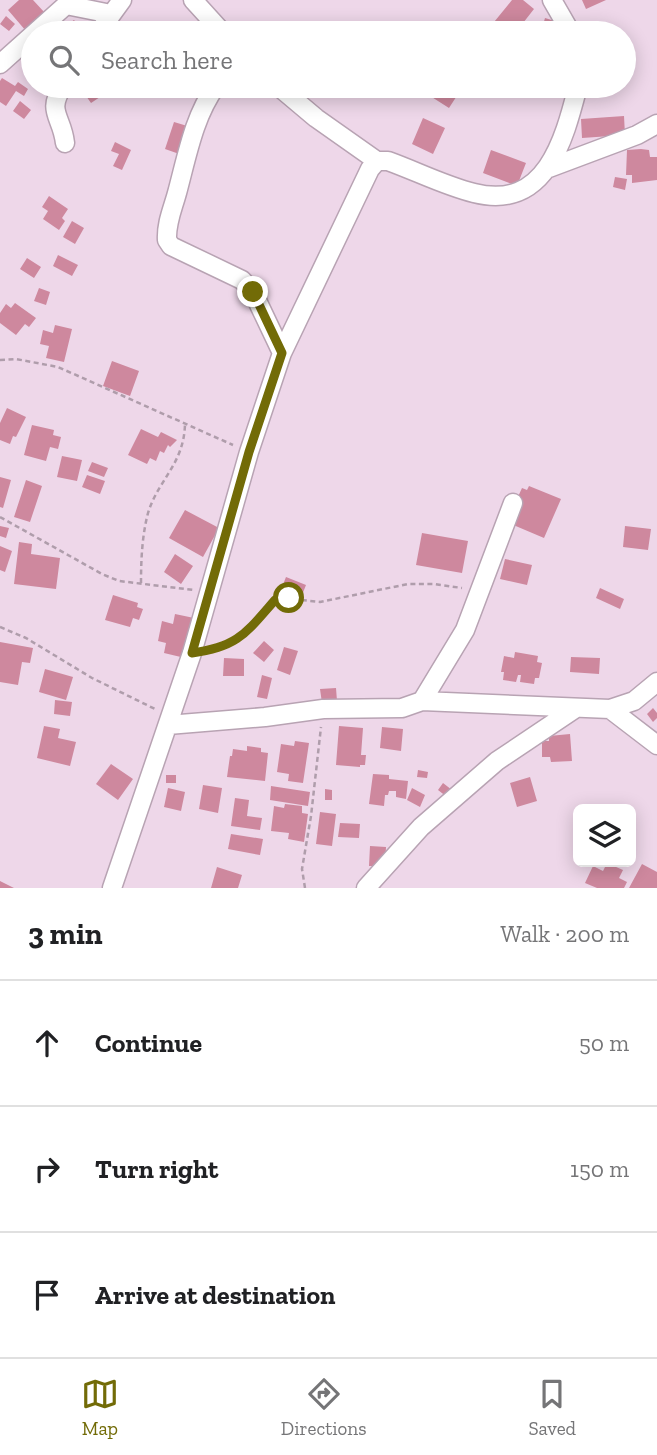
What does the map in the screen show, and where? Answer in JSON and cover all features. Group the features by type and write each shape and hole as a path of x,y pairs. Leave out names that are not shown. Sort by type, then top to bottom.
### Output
{"street":[{"path":"193,0 212,21"},
{"path":"552,0 564,21"},
{"path":"46,21 68,3 116,7"},
{"path":"0,64 21,44"},
{"path":"57,98 54,109 64,131 65,142"},
{"path":"207,98 169,218 167,240 171,246 242,280 253,292 282,353"},
{"path":"292,98 377,162"},
{"path":"112,888 192,653 249,452 282,353 370,169 377,162 388,161 474,193 504,196 520,193 535,183 549,168 576,98"},
{"path":"549,168 638,135 657,124"},
{"path":"422,701 465,630 513,503"},
{"path":"169,721 265,718 323,709 402,708 422,701 610,709 634,701 657,682"},
{"path":"366,888 421,827 497,761 576,708"},
{"path":"610,709 657,745"}],"path":[{"path":"0,360 16,359 58,368 249,452"},
{"path":"141,583 142,551 148,512 181,453 185,424"},
{"path":"0,517 119,581 211,592"},
{"path":"192,653 218,649 233,643 275,600 282,598 320,602 408,584 434,583 480,591"},
{"path":"0,627 26,638 169,721"},
{"path":"305,888 302,869 323,709"}],"building":[{"path":"19,0 33,0 45,13 37,21 21,21 21,25 8,10"},
{"path":"512,0 523,0 534,9 525,21 495,21"},
{"path":"582,0 606,0 586,9"},
{"path":"6,16 15,24 9,31 0,24"},
{"path":"2,78 15,86 18,82 21,84 21,94 16,91 6,106 0,102"},
{"path":"433,98 455,98 449,108"},
{"path":"20,101 31,110 24,119 13,111"},
{"path":"624,116 625,135 582,138 581,119"},
{"path":"423,118 445,128 433,154 412,144"},
{"path":"174,122 194,128 185,156 165,149"},
{"path":"115,142 131,150 122,170 113,166 119,154 111,151"},
{"path":"491,150 526,163 517,186 483,173"},
{"path":"627,150 649,150 650,157 657,157 657,180 632,183 632,175 626,175"},
{"path":"615,177 627,179 625,190 613,187"},
{"path":"49,196 68,209 59,230 43,219 48,211 42,207"},
{"path":"72,221 84,228 75,244 63,237"},
{"path":"58,255 78,265 72,276 53,266"},
{"path":"27,258 41,267 34,278 20,269"},
{"path":"39,288 50,292 46,305 34,301"},
{"path":"15,303 36,318 29,327 25,324 16,335 0,323 0,313 6,304 11,308"},
{"path":"55,325 72,329 64,362 46,358 49,346 40,344 43,330 53,333"},
{"path":"112,361 139,371 130,396 103,386"},
{"path":"7,408 26,417 10,444 0,440 0,423"},
{"path":"32,425 54,430 53,435 61,437 58,449 50,447 46,461 24,455"},
{"path":"141,429 158,437 161,432 177,440 170,447 168,445 164,453 160,451 156,461 150,458 147,464 128,455"},
{"path":"62,456 82,460 77,481 57,477"},
{"path":"92,462 108,468 104,477 88,471"},
{"path":"87,475 105,481 100,494 82,487"},
{"path":"0,477 11,480 3,508 0,507"},
{"path":"26,480 42,486 30,522 14,517"},
{"path":"529,486 561,499 544,538 511,524 512,510 522,488 527,490"},
{"path":"185,510 219,528 203,557 169,538"},
{"path":"0,526 9,528 6,538 0,536"},
{"path":"625,526 651,529 648,550 623,547"},
{"path":"422,533 468,541 462,573 416,565"},
{"path":"19,542 32,544 31,554 60,558 56,589 14,584"},
{"path":"0,546 12,551 5,572 0,570"},
{"path":"175,554 193,566 181,584 164,572"},
{"path":"505,559 532,565 527,585 500,579"},
{"path":"286,577 306,585 302,595 282,587"},
{"path":"600,588 624,599 620,609 596,598"},
{"path":"113,595 138,603 137,607 143,609 139,620 133,618 130,627 105,620"},
{"path":"175,614 194,618 185,658 164,653 166,643 158,641 162,621 173,624"},
{"path":"264,641 274,650 264,662 253,653"},
{"path":"0,642 33,648 30,663 22,662 18,685 0,682"},
{"path":"284,647 298,651 290,675 277,670"},
{"path":"515,652 538,656 537,662 542,663 539,678 535,678 534,684 520,682 521,675 518,675 516,682 503,680 504,672 501,672 504,656 514,658"},
{"path":"571,657 600,658 599,674 570,672"},
{"path":"224,658 244,659 244,676 223,676"},
{"path":"45,669 73,677 66,700 39,692"},
{"path":"262,675 272,678 267,699 257,697"},
{"path":"336,688 337,701 322,703 320,689"},
{"path":"55,700 72,702 70,716 54,714"},
{"path":"653,708 657,718 653,722 647,714"},
{"path":"44,726 60,729 58,738 76,742 70,766 37,758"},
{"path":"339,726 363,728 361,755 366,755 365,765 336,765"},
{"path":"382,727 403,729 401,751 380,748"},
{"path":"570,734 572,761 551,762 550,757 542,757 542,741 549,741 549,736"},
{"path":"295,741 309,743 303,783 288,781 289,774 277,772 281,744 294,746"},
{"path":"247,746 261,748 261,752 268,753 265,781 227,777 233,749 247,751"},
{"path":"111,764 133,779 118,800 96,784"},
{"path":"418,770 428,772 427,778 417,777"},
{"path":"373,774 389,775 389,779 408,781 406,799 396,797 396,791 389,791 388,795 385,795 384,806 369,804"},
{"path":"166,775 176,775 176,783 166,783"},
{"path":"530,777 537,801 517,807 510,783"},
{"path":"443,783 452,790 447,797 438,790"},
{"path":"203,785 222,788 218,813 199,809"},
{"path":"271,786 310,792 308,806 270,800"},
{"path":"168,788 185,792 181,811 164,807"},
{"path":"412,788 425,795 420,807 407,800"},
{"path":"325,789 332,790 332,800 325,800"},
{"path":"235,798 249,800 247,816 262,818 260,830 231,826"},
{"path":"285,804 302,806 302,813 308,814 304,842 288,839 289,833 271,831 274,806 284,808"},
{"path":"320,812 336,814 332,846 316,844"},
{"path":"340,823 360,824 359,838 338,837"},
{"path":"231,834 263,839 260,855 228,849"},
{"path":"370,846 386,847 385,866 369,866"},
{"path":"642,864 657,872 657,888 629,888"},
{"path":"217,867 242,875 238,888 211,888"},
{"path":"593,867 603,871 605,867 623,870 619,878 627,882 624,888 597,888 585,883"},
{"path":"0,881 14,888 0,888"}],"route":[{"path":"253,292 282,353 249,452 192,653 218,649 233,643 275,600 289,598"}]}
